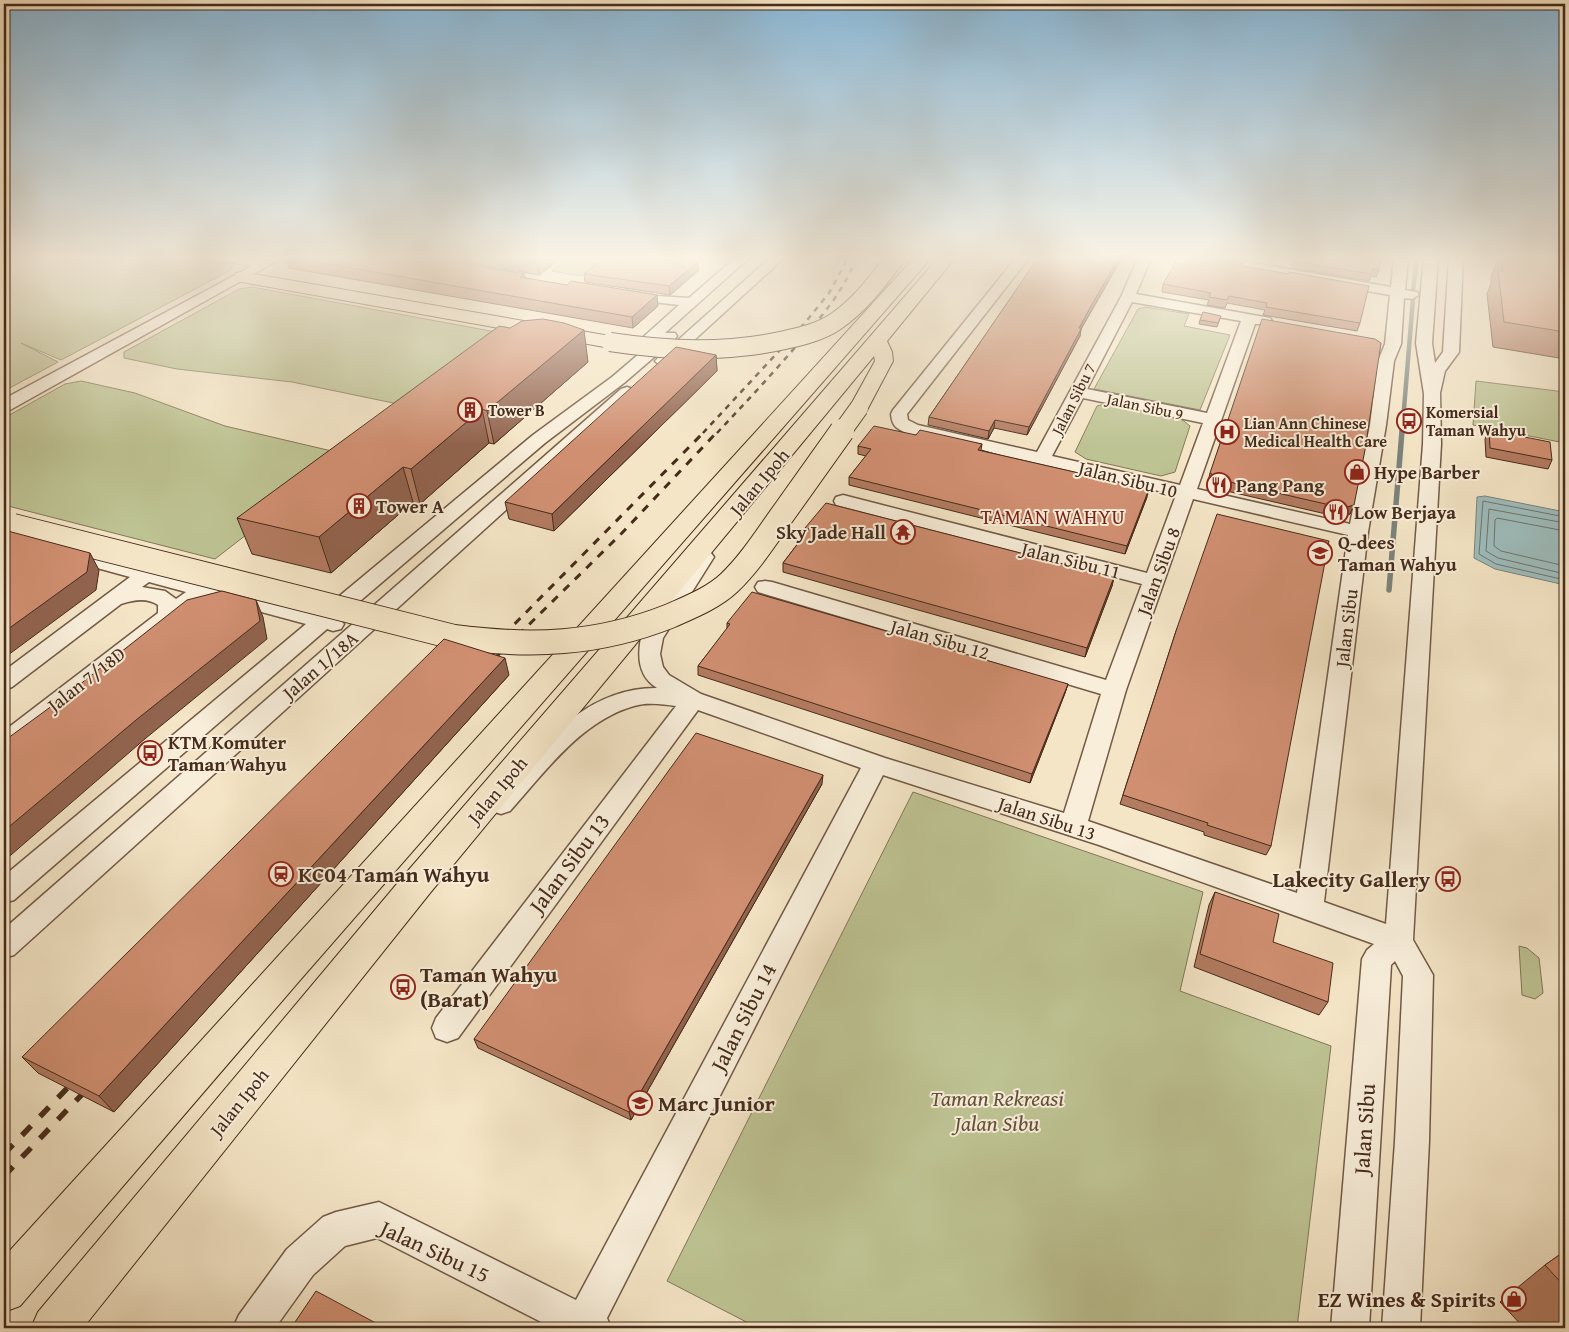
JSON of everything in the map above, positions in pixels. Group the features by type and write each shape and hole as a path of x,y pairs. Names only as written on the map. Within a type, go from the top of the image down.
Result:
{"highway":[{"path":"488,320 647,348 688,351 751,348 800,336 837,320"},
{"name":"Jalan Ipoh","path":"4,1290 308,946 867,320"},
{"name":"Jalan Ipoh","path":"54,1328 418,883 737,509 893,320"},
{"path":"7,529 454,637 493,643 538,644 581,641 611,636 647,626 696,604 727,585 754,554 859,408 884,361 883,352 877,339"}],"street":[{"path":"4,406 145,320"},
{"path":"539,439 599,383 672,320"},
{"path":"636,378 696,320"},
{"path":"636,378 704,320"},
{"name":"Jalan Sibu 10","path":"974,320 900,414 900,423 912,429 1358,532"},
{"name":"Jalan Sibu 7","path":"1042,459 1116,320"},
{"name":"Jalan Sibu 8","path":"1073,826 1114,690 1249,320"},
{"path":"1263,320 1279,323"},
{"name":"Jalan Sibu","path":"1309,909 1358,532 1378,425 1386,361 1384,342 1390,320"},
{"path":"1401,1328 1412,1141 1418,975 1399,941 1431,452 1432,394 1424,343 1425,320"},
{"path":"1432,394 1438,371 1451,352 1453,320"},
{"name":"Jalan 1/18A","path":"4,892 539,439 636,378"},
{"name":"Jalan 1/18A","path":"4,946 360,630 636,378"},
{"name":"Jalan Sibu 9","path":"1077,392 1214,420"},
{"name":"Jalan Sibu 11","path":"843,501 1154,581"},
{"name":"Jalan Sibu 13","path":"737,509 688,580 651,642 649,654 652,669 661,680 693,700 876,764 1073,826 1399,941"},
{"path":"7,529 145,575 360,630"},
{"path":"4,682 145,575"},
{"name":"Jalan Sibu 12","path":"765,587 1114,690"},
{"name":"Jalan 7/18D","path":"4,744 202,590"},
{"path":"114,599 143,594 159,596 168,603 169,614"},
{"name":"Jalan Sibu 13","path":"418,883 467,839 551,751 581,723 607,707 631,699 655,696 693,700"},
{"name":"Jalan Sibu 13","path":"448,1028 693,700"},
{"name":"Jalan Sibu 14","path":"588,1326 876,764"},
{"name":"Jalan Sibu","path":"1350,1328 1377,959 1399,941"},
{"name":"Jalan Sibu 15","path":"252,1328 300,1262 336,1230 379,1220 588,1326"}],"green space":[{"path":"4,320 136,320 61,360 21,343 58,362 4,391 4,340 9,338 4,338"},
{"path":"182,320 432,320 507,334 398,404 292,382 177,369 124,358 124,352"},
{"path":"1132,320 1186,320 1184,326 1230,335 1200,410 1094,389"},
{"path":"81,381 135,393 225,426 336,452 339,463 215,559 4,505 4,418 65,384"},
{"path":"1476,381 1565,392 1565,443 1473,425"},
{"path":"1109,403 1180,418 1190,426 1175,472 1161,476 1086,459 1075,452 1097,406"},
{"name":"Taman Rekreasi Jalan Sibu","path":"913,792 1203,892 1180,991 1331,1046 1297,1328 758,1328 667,1281"},
{"path":"1519,946 1527,948 1539,958 1543,993 1535,999 1522,995"}],"water":[{"path":"1485,496 1565,512 1565,585 1495,569 1474,558 1477,497"}],"building":[{"path":"549,320 584,330 487,411 482,409 411,469 403,467 319,537 237,518 499,326 510,328 522,321"},
{"path":"995,320 1083,320 1079,328 1081,329 1029,427 995,420 989,431 929,417"},
{"path":"1201,320 1219,320 1218,323"},
{"path":"1262,320 1375,339 1381,343 1365,450 1354,505 1343,508 1221,480 1210,473"},
{"path":"1343,320 1361,320 1360,323"},
{"path":"1504,320 1565,320 1565,332 1504,322"},
{"path":"676,347 716,355 552,514 505,502"},
{"path":"874,426 916,435 920,430 982,444 978,450 1149,489 1127,546 849,477 871,449 858,446"},
{"path":"1489,430 1550,442 1552,460 1490,448"},
{"path":"826,503 1114,577 1087,648 783,563 809,529 805,528"},
{"path":"1217,514 1329,541 1271,846 1123,795 1177,628"},
{"path":"4,530 90,553 87,572 4,632"},
{"path":"222,591 256,600 260,621 136,720 4,831 4,741 60,700 187,600"},
{"path":"752,592 1068,684 1032,774 698,666 730,624 727,623"},
{"name":"KC04 Taman Wahyu","path":"444,639 505,658 99,1096 22,1057"},
{"path":"696,733 823,775 629,1112 474,1039"},
{"path":"1215,892 1279,914 1273,942 1333,963 1328,1002 1200,954"},
{"path":"1565,1251 1565,1287 1545,1265"},
{"path":"316,1291 385,1328 291,1328"},
{"path":"1561,1308 1565,1309 1565,1328 1562,1328"}],"waterway":[{"path":"1402,433 1411,320"},
{"path":"1389,590 1402,431"}],"railway":[{"path":"703,433 807,320"},
{"path":"717,433 775,371 818,320"},
{"path":"481,658 705,431"},
{"path":"495,658 622,533 718,431"},
{"path":"477,662 481,658"},
{"path":"487,666 495,658"},
{"path":"4,1154 77,1078"},
{"path":"4,1176 90,1086"}],"place":[{"name":"Tower B","path":"470,410"},
{"name":"Komersial Taman Wahyu","path":"1409,421"},
{"name":"Lian Ann Chinese Medical Health Care","path":"1227,432"},
{"name":"Hype Barber","path":"1357,472"},
{"name":"Pang Pang","path":"1219,485"},
{"name":"Tower A","path":"359,506"},
{"name":"Low Berjaya","path":"1336,512"},
{"name":"Sky Jade Hall","path":"903,532"},
{"name":"Q-dees Taman Wahyu","path":"1320,553"},
{"name":"KTM Komuter Taman Wahyu","path":"150,753"},
{"name":"KC04 Taman Wahyu","path":"281,874"},
{"name":"Lakecity Gallery","path":"1448,879"},
{"name":"Taman Wahyu (Barat)","path":"403,987"},
{"name":"Marc Junior","path":"640,1103"},
{"name":"EZ Wines & Spirits","path":"1514,1299"}],"district":[{"name":"TAMAN WAHYU","path":"1053,517"}]}
